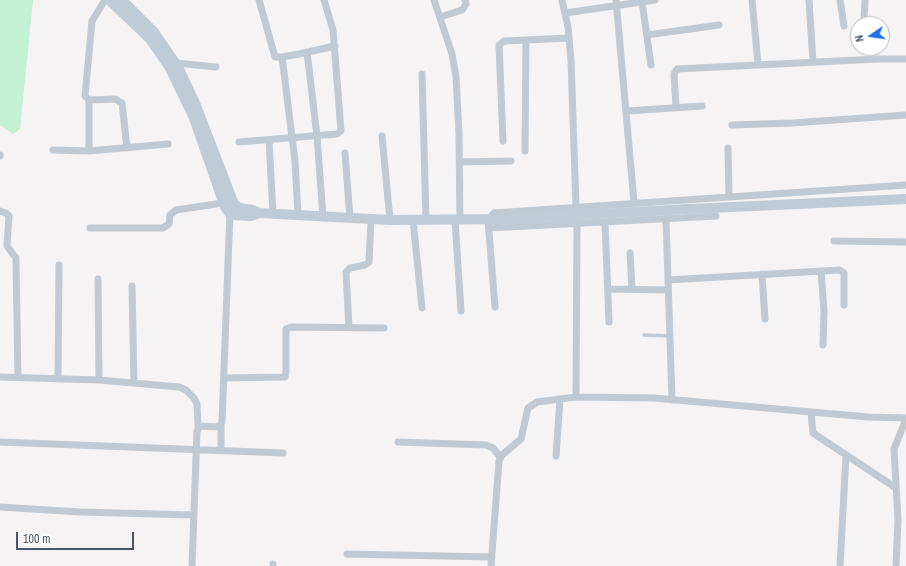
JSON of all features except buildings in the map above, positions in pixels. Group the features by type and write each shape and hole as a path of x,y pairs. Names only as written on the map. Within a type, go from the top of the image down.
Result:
{"street":[{"path":"89,151 89,100 86,99 84,90 92,21 105,0"},
{"path":"109,0 150,39 177,79 228,202"},
{"path":"122,0 154,32 176,63 195,103 228,202 230,214 221,451"},
{"path":"259,0 275,56 282,58 335,46"},
{"path":"239,142 337,134 341,131 333,30 324,0"},
{"path":"434,0 455,72 460,162 457,220 461,311"},
{"path":"440,18 462,10 466,4 465,0"},
{"path":"562,0 569,38 576,207"},
{"path":"565,13 617,3 655,0"},
{"path":"752,0 758,64"},
{"path":"809,0 813,62"},
{"path":"840,0 844,26"},
{"path":"864,16 865,0"},
{"path":"642,2 651,66"},
{"path":"617,3 634,202"},
{"path":"647,35 720,25"},
{"path":"502,141 499,45 504,41 569,38"},
{"path":"525,151 526,40"},
{"path":"307,52 317,136 322,217"},
{"path":"282,58 292,138 298,215"},
{"path":"676,107 675,69 878,58 906,59"},
{"path":"176,63 216,67"},
{"path":"422,74 426,220"},
{"path":"89,100 115,99 122,102 127,148"},
{"path":"627,111 702,106"},
{"path":"732,125 792,123 906,115"},
{"path":"382,136 390,220"},
{"path":"269,140 273,214"},
{"path":"53,150 89,151 168,144"},
{"path":"728,148 729,197"},
{"path":"345,152 350,219"},
{"path":"460,162 511,161"},
{"path":"495,307 489,224 490,215 499,211 906,185"},
{"path":"489,224 506,219 689,209 906,200"},
{"path":"90,228 163,228 169,224 170,215 176,210 228,202 239,208 253,210 259,214"},
{"path":"0,211 9,216 7,246 10,252 14,255 16,262 18,378"},
{"path":"230,214 251,216 259,214 298,215 371,220 457,220 489,224 577,224 716,216"},
{"path":"666,219 672,400"},
{"path":"349,327 346,272 350,268 365,265 369,262 371,220"},
{"path":"413,220 422,308"},
{"path":"605,222 609,322"},
{"path":"576,397 577,224"},
{"path":"834,241 906,242"},
{"path":"630,254 632,289"},
{"path":"58,379 59,265"},
{"path":"668,280 843,270 845,276 844,305"},
{"path":"821,271 824,315 823,345"},
{"path":"762,274 765,318"},
{"path":"98,279 99,380"},
{"path":"132,286 134,383"},
{"path":"608,289 668,290"},
{"path":"224,378 284,377 286,371 286,332 288,328 384,328"},
{"path":"0,377 99,380 179,387 191,393 197,404 198,428 192,566"},
{"path":"491,566 500,457 521,439 526,413 532,404 576,397 672,400 881,418 906,418 894,449 898,520 896,566"},
{"path":"556,456 560,399"},
{"path":"811,412 813,433 896,488"},
{"path":"198,428 221,425"},
{"path":"0,442 196,451 283,453"},
{"path":"398,442 486,444 500,457"},
{"path":"840,566 846,455"},
{"path":"0,507 80,512 194,515"},
{"path":"347,554 492,557"}],"lane":[{"path":"644,335 670,336"}],"green space":[{"path":"0,0 33,0 20,129 13,134 0,125"}]}
